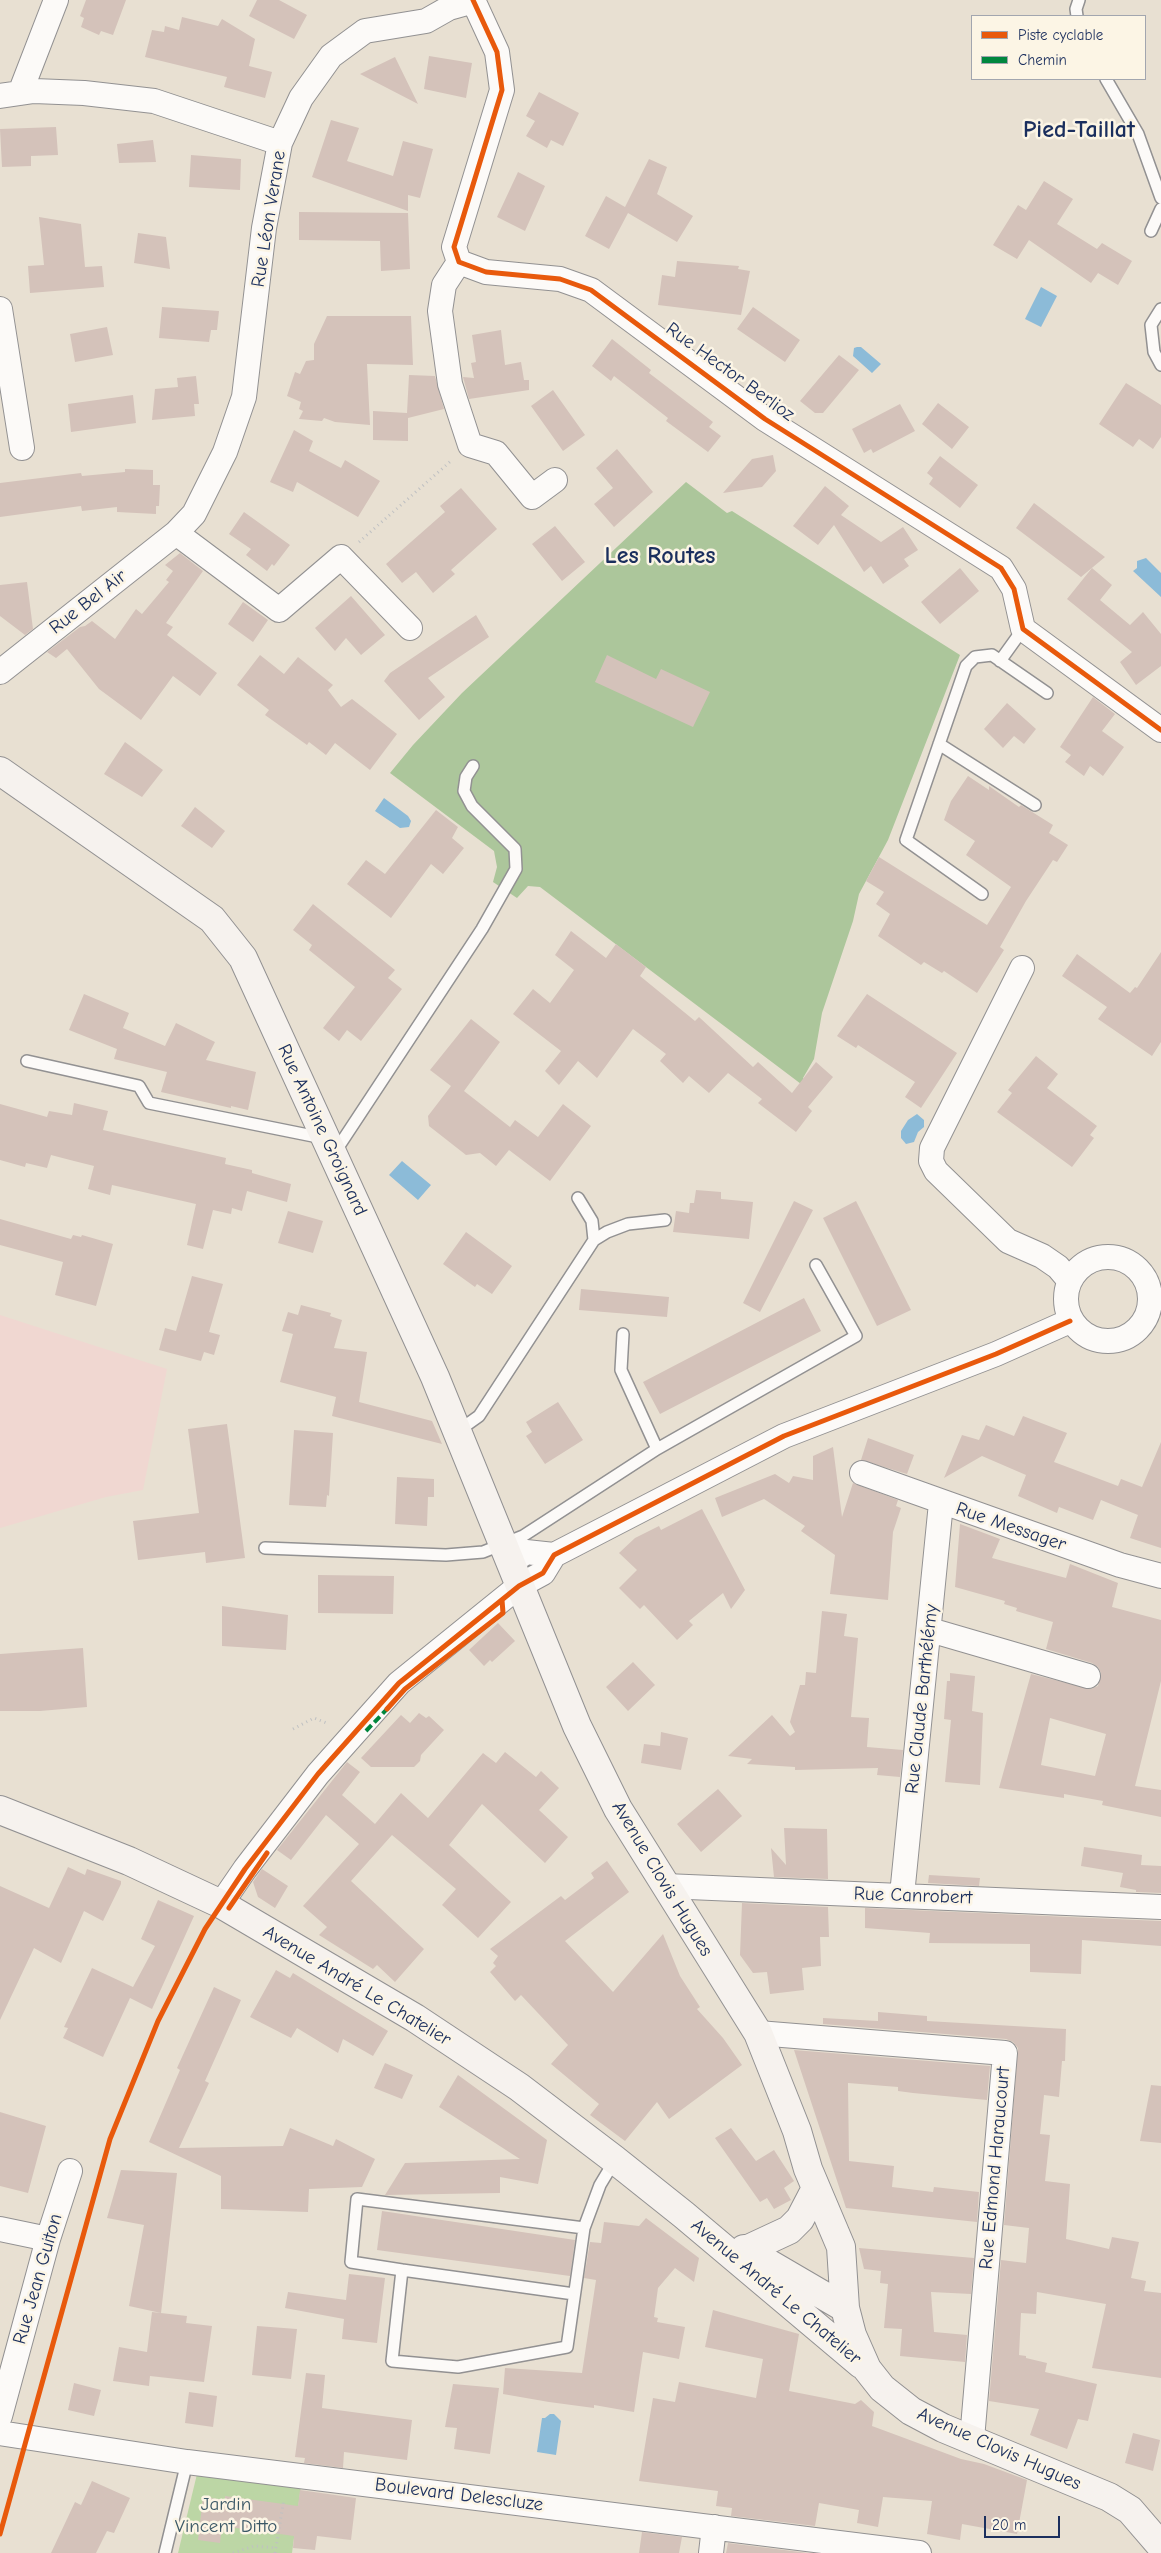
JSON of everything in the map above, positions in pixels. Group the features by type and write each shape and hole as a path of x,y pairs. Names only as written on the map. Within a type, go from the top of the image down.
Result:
{"main road":[{"name":"Rue Antoine Groignard","path":"0,771 212,919 243,958 458,1431 510,1564"},
{"name":"Avenue Clovis Hugues","path":"510,1564 577,1726 618,1809 664,1886 758,2033 796,2131 811,2182 841,2247 845,2308 852,2335 867,2369 882,2388 911,2411 943,2428 1109,2497 1130,2510 1161,2546"},
{"name":"Avenue André Le Chatelier","path":"0,1810 129,1861 221,1904 415,2018 519,2087 615,2160 684,2215 867,2369"},
{"path":"746,2250 789,2230 800,2219 811,2182"},
{"name":"Avenue André Le Chatelier","path":"684,2215 845,2308"},
{"path":"782,2297 845,2308"}],"street":[{"path":"56,0 10,94 84,93 154,101 280,142"},
{"path":"474,0 497,52 502,90 454,247 459,262 444,284 440,311 450,384 470,445 496,453 532,497 555,480"},
{"name":"Rue Léon Verane","path":"176,533 194,514 226,452 244,397 264,228 280,142 300,98 331,56 365,31 426,21 450,8 474,0"},
{"name":"Rue Hector Berlioz","path":"459,262 486,272 560,280 591,290 765,418 1001,568 1014,589 1023,629"},
{"path":"0,309 22,448"},
{"path":"176,533 279,610 341,557 410,628"},
{"name":"Rue Bel Air","path":"0,672 176,533"},
{"path":"1023,629 1161,730"},
{"path":"1022,968 932,1148 931,1161 936,1171 1008,1241 1042,1256 1058,1267 1069,1280"},
{"path":"1100,1256 1116,1257 1129,1262 1140,1271 1156,1291 1150,1305 1153,1319 1123,1339 1107,1342 1092,1339 1080,1332 1070,1321 1064,1302 1069,1280 1083,1264 1100,1256"},
{"path":"221,1904 244,1869 318,1774 399,1683 510,1564 543,1573 554,1555 784,1436 996,1354 1070,1321"},
{"name":"Rue Messager","path":"862,1473 941,1503 1120,1565 1161,1576"},
{"name":"Rue Claude Barthélémy","path":"902,1895 930,1630 941,1503"},
{"path":"930,1630 1088,1676"},
{"name":"Rue Canrobert","path":"664,1886 1161,1907"},
{"name":"Rue Edmond Haraucourt","path":"758,2033 1005,2053 972,2439"},
{"name":"Rue Jean Guiton","path":"0,2416 48,2239 70,2171"},
{"path":"0,2228 48,2239"},
{"name":"Boulevard Delescluze","path":"0,2433 187,2462 919,2553"},
{"path":"711,2553 714,2527"}],"lane":[{"path":"1077,15 1076,9 1079,0"},
{"path":"1107,80 1138,134 1161,198"},
{"path":"1151,231 1161,209"},
{"path":"1161,309 1151,325 1154,352 1161,365"},
{"path":"1000,661 1023,629"},
{"path":"982,894 906,840 966,666 975,657 992,655 1047,693"},
{"path":"939,744 1035,806"},
{"path":"27,1061 139,1086 150,1103 330,1146 482,929 516,869 515,849 472,806 464,791 466,776 474,766"},
{"path":"578,1198 592,1221 594,1240"},
{"path":"458,1431 479,1416 594,1240 607,1232 628,1224 664,1220"},
{"path":"266,1548 446,1555 483,1552 510,1564 523,1536 658,1449 856,1336 816,1265"},
{"path":"623,1334 621,1370 658,1449"},
{"path":"402,2270 392,2361 458,2367 567,2347 584,2228 600,2185 615,2160"},
{"path":"574,2294 351,2262 356,2200 584,2228"},
{"path":"165,2553 187,2462"}],"path":[{"path":"341,557 470,445"},
{"path":"275,2553 287,2474"},
{"path":"233,2553 254,2546 276,2548"}],"shaded area":[{"path":"0,1315 167,1369 143,1490 106,1497 0,1528"}],"green space":[{"path":"686,482 727,513 732,511 960,655 888,840 859,894 853,921 822,1013 814,1059 803,1078 806,1082 805,1087 540,887 528,886 517,898 493,882 497,867 494,851 390,773 413,745 462,693"},
{"name":"Jardin Vincent Ditto","path":"197,2474 301,2486 292,2553 178,2553"}],"water":[{"path":"1041,287 1057,296 1041,327 1025,319"},
{"path":"861,347 881,364 872,373 853,356 854,348"},
{"path":"1146,558 1161,573 1161,597 1133,571 1137,568 1137,561"},
{"path":"384,798 408,816 411,821 409,827 400,828 375,811"},
{"path":"917,1114 924,1120 924,1127 918,1132 914,1142 906,1144 901,1138 901,1131 908,1120"},
{"path":"402,1161 431,1185 418,1200 389,1175"},
{"path":"554,2414 561,2421 556,2455 537,2452 542,2418"}],"building":[{"path":"86,0 126,0 113,35 101,31 99,35 81,27 84,18 80,16"},
{"path":"257,0 279,0 307,15 294,39 249,16"},
{"path":"182,17 218,26 222,19 255,39 249,66 272,72 265,98 224,87 227,77 145,57 152,30 164,32 165,26 179,30"},
{"path":"429,56 472,63 466,98 424,89"},
{"path":"395,57 418,104 360,74"},
{"path":"539,92 579,113 563,146 551,140 547,148 526,136 535,121 526,116"},
{"path":"331,120 359,128 347,161 393,176 403,141 433,149 420,198 408,195 408,211 312,177"},
{"path":"56,127 58,155 31,156 31,166 2,167 0,129"},
{"path":"153,140 156,162 119,163 117,144"},
{"path":"191,155 241,159 240,190 189,187"},
{"path":"649,159 667,167 657,194 693,216 677,242 628,213 609,249 585,236 606,196 625,207"},
{"path":"518,172 545,186 525,231 497,217"},
{"path":"1044,181 1073,199 1057,224 1097,249 1102,243 1132,261 1118,285 1098,273 1091,283 1029,240 1017,259 993,245 1018,205 1026,210"},
{"path":"299,212 408,213 410,269 381,271 380,241 299,240"},
{"path":"39,217 81,224 85,267 102,266 104,287 30,293 28,266 44,265"},
{"path":"138,233 166,237 170,269 134,263"},
{"path":"677,261 739,266 738,269 750,271 741,315 658,305 662,275 675,277"},
{"path":"162,307 219,311 217,330 211,330 209,342 159,338"},
{"path":"753,307 800,340 785,362 737,329"},
{"path":"327,316 411,316 413,365 367,364 370,425 335,422 324,418 322,421 299,419 303,411 299,409 301,402 287,396 295,372 300,374 306,361 314,360 314,344"},
{"path":"107,327 113,355 75,362 70,334"},
{"path":"501,330 505,365 521,362 524,380 529,380 529,390 469,399 463,377 474,378 471,363 476,362 472,335"},
{"path":"612,339 651,370 649,373 713,422 709,427 721,436 708,452 666,421 668,418 614,376 611,381 592,366"},
{"path":"839,355 859,370 823,413 815,413 800,401"},
{"path":"409,375 435,376 444,409 408,418 408,441 373,440 373,411 407,413"},
{"path":"196,376 199,404 194,404 195,416 152,420 155,389 178,387 177,378"},
{"path":"1126,383 1161,405 1161,437 1153,449 1139,439 1133,447 1099,424"},
{"path":"553,390 585,435 563,451 531,406"},
{"path":"133,395 136,423 71,432 68,404"},
{"path":"938,403 969,427 952,449 922,424"},
{"path":"900,404 915,431 873,453 871,449 864,453 852,429"},
{"path":"294,430 313,441 309,451 341,468 345,460 380,481 358,517 297,482 293,492 270,482"},
{"path":"617,449 653,492 614,527 594,504 613,488 596,468"},
{"path":"773,455 776,471 762,487 723,493 752,459"},
{"path":"940,456 978,485 960,508 929,484 933,478 927,473"},
{"path":"125,469 153,470 153,485 160,485 159,506 156,506 156,514 117,512 117,507 82,511 81,506 0,517 0,483 81,473 82,476 125,472"},
{"path":"825,486 849,506 841,515 881,542 903,527 918,550 904,559 909,566 883,584 871,566 864,572 834,525 818,545 793,526"},
{"path":"461,488 497,529 451,570 455,574 433,593 416,572 402,583 386,564 445,512 440,506"},
{"path":"1034,503 1105,557 1081,577 1016,528"},
{"path":"244,512 290,545 274,566 272,564 267,571 246,555 251,549 229,534"},
{"path":"555,526 585,562 562,581 532,544"},
{"path":"180,553 203,571 166,623 173,627 167,635 217,673 200,696 173,676 141,720 99,689 67,649 56,658 47,652 80,627 92,621 115,639 136,609 142,614 169,582 166,580 173,571 165,565"},
{"path":"960,568 979,591 940,624 921,602"},
{"path":"1092,568 1112,585 1100,600 1130,625 1143,612 1161,634 1161,666 1136,685 1120,662 1132,652 1067,599"},
{"path":"27,582 33,629 25,635 0,616 0,585"},
{"path":"351,596 385,635 361,655 346,638 335,651 315,628"},
{"path":"243,602 268,620 253,642 228,624"},
{"path":"476,615 489,637 428,678 445,697 419,720 384,681 390,673"},
{"path":"260,655 284,674 298,657 333,685 328,690 341,707 352,699 397,734 370,770 335,743 326,755 309,742 307,745 265,715 269,710 237,685"},
{"path":"607,655 656,679 661,669 710,692 693,727 595,682"},
{"path":"1093,697 1115,714 1102,731 1124,747 1103,776 1090,766 1084,776 1065,762 1071,755 1060,747"},
{"path":"1007,703 1036,729 1024,744 1014,736 1003,748 984,729"},
{"path":"125,742 163,770 142,797 104,774"},
{"path":"968,776 989,790 989,786 1019,807 1021,805 1053,825 1049,833 1068,845 1057,862 1053,860 1026,901 1000,947 1004,950 977,993 944,971 942,973 924,962 921,965 878,936 890,914 876,904 884,892 866,881 879,857 987,925 1011,887 966,855 975,841 944,820 951,801"},
{"path":"195,807 225,831 212,848 181,826"},
{"path":"436,810 458,827 452,838 464,848 443,874 431,864 391,918 347,884 366,860 385,874"},
{"path":"313,904 395,970 388,978 402,989 361,1041 347,1030 339,1041 323,1028 355,987 309,950 312,945 293,930"},
{"path":"571,931 606,958 616,944 646,967 640,976 695,1021 699,1017 753,1067 758,1062 792,1093 816,1062 833,1077 808,1107 812,1111 796,1132 758,1103 762,1099 728,1073 709,1093 689,1076 683,1083 660,1061 666,1054 633,1029 597,1078 578,1061 559,1085 545,1071 561,1051 513,1014 533,989 550,1003 574,970 555,955"},
{"path":"1161,952 1161,1042 1152,1056 1098,1019 1107,1007 1062,976 1077,954 1130,993 1135,987 1137,988"},
{"path":"84,994 129,1013 123,1028 165,1046 176,1023 215,1042 206,1060 256,1072 248,1110 161,1092 167,1072 114,1059 117,1049 69,1030"},
{"path":"867,994 957,1053 921,1108 905,1097 915,1082 858,1045 856,1048 837,1036"},
{"path":"471,1019 500,1042 464,1091 510,1127 515,1120 538,1137 563,1104 591,1126 550,1181 509,1150 496,1166 480,1153 466,1155 429,1126 428,1116 451,1086 430,1070"},
{"path":"1036,1056 1058,1074 1047,1088 1097,1126 1090,1135 1094,1138 1072,1167 997,1112 1012,1093 1008,1090"},
{"path":"74,1103 108,1111 103,1130 226,1158 225,1164 252,1170 252,1173 291,1184 287,1202 247,1191 242,1211 232,1208 231,1214 213,1210 203,1249 187,1245 196,1204 112,1185 110,1195 88,1189 94,1166 51,1155 47,1168 26,1163 25,1167 0,1160 0,1104 47,1117 49,1111 72,1115"},
{"path":"696,1190 721,1192 721,1199 753,1202 749,1239 673,1232 676,1211 689,1213 690,1203 694,1203"},
{"path":"794,1201 813,1210 760,1312 743,1303"},
{"path":"856,1201 911,1310 877,1326 823,1218"},
{"path":"288,1211 323,1221 313,1253 278,1243"},
{"path":"0,1219 71,1239 73,1235 81,1237 82,1235 113,1244 96,1306 55,1295 63,1262 0,1245"},
{"path":"466,1232 512,1266 492,1294 477,1284 475,1287 443,1264"},
{"path":"192,1276 223,1284 209,1332 220,1335 214,1355 204,1352 201,1361 159,1350 165,1328 176,1331"},
{"path":"581,1289 669,1297 667,1317 579,1310"},
{"path":"804,1298 821,1331 660,1414 643,1382"},
{"path":"301,1305 331,1313 330,1316 342,1320 334,1348 367,1352 359,1402 432,1421 442,1444 332,1416 336,1397 280,1382 293,1334 282,1331 288,1312 298,1315"},
{"path":"558,1402 583,1440 545,1464 526,1436 532,1432 526,1422"},
{"path":"1023,1416 1067,1433 1054,1462 1118,1486 1121,1479 1142,1487 1161,1442 1161,1548 1130,1538 1138,1515 1101,1500 1093,1520 1059,1507 1057,1513 1018,1496 1026,1475 982,1456 944,1478 962,1435 979,1440 986,1425 1014,1436"},
{"path":"227,1424 245,1558 206,1563 205,1552 138,1560 133,1521 199,1513 188,1429"},
{"path":"294,1430 333,1433 329,1496 327,1495 326,1507 289,1505"},
{"path":"868,1438 914,1455 907,1474 861,1460"},
{"path":"833,1447 842,1517 853,1483 898,1500 896,1506 901,1508 893,1532 888,1600 830,1594 835,1555 801,1531 805,1526 764,1499 722,1517 715,1498 775,1474 789,1483 793,1476 813,1480 813,1456"},
{"path":"397,1477 434,1479 434,1497 428,1497 427,1526 395,1524"},
{"path":"702,1509 745,1590 731,1609 723,1593 689,1621 693,1625 677,1640 644,1605 640,1609 619,1588 637,1570 619,1553 635,1538 659,1526 661,1530"},
{"path":"960,1524 1000,1539 992,1558 1066,1578 1070,1564 1118,1583 1112,1607 1161,1620 1161,1681 1135,1786 1161,1790 1161,1817 1102,1805 1103,1801 1064,1794 1064,1798 999,1788 1031,1674 1091,1689 1098,1686 1101,1673 1098,1667 1092,1663 1046,1649 1053,1622 1016,1611 1017,1608 1004,1604 1005,1601 955,1587","holes":["1050,1718 1106,1734 1095,1776 1041,1765"]},
{"path":"318,1575 394,1576 393,1614 318,1613"},
{"path":"222,1606 288,1615 286,1650 222,1646"},
{"path":"822,1611 847,1614 844,1636 858,1638 851,1717 869,1718 867,1747 903,1750 900,1777 877,1775 878,1768 795,1770 795,1767 747,1764 752,1759 728,1756 772,1715 790,1736 795,1732 790,1722 800,1685 805,1685 806,1672 816,1673"},
{"path":"498,1623 515,1641 492,1662 490,1660 484,1666 469,1650"},
{"path":"83,1648 87,1707 40,1711 0,1711 0,1654"},
{"path":"633,1662 655,1685 628,1711 606,1687"},
{"path":"950,1673 975,1676 972,1711 983,1713 980,1785 945,1782 951,1720 944,1719 947,1681 950,1681"},
{"path":"419,1713 426,1718 429,1716 444,1730 421,1755 420,1761 414,1767 371,1767 361,1758 401,1715 410,1723"},
{"path":"661,1732 688,1738 681,1770 641,1763 644,1744 660,1746"},
{"path":"505,1752 536,1777 541,1771 559,1788 539,1810 568,1837 545,1863 482,1804 449,1845 511,1902 478,1938 442,1905 456,1889 392,1835 351,1881 424,1949 395,1982 377,1965 373,1969 319,1935 327,1927 303,1906 359,1844 326,1815 291,1860 277,1850 347,1762 360,1772 342,1795 375,1824 401,1793 428,1818 483,1753 496,1763"},
{"path":"718,1789 742,1816 701,1852 677,1824"},
{"path":"784,1828 827,1829 828,1879 774,1877 771,1848 786,1865"},
{"path":"1084,1847 1142,1855 1141,1865 1161,1866 1161,1893 1136,1892 1136,1890 1120,1887 1123,1873 1081,1866"},
{"path":"607,1861 629,1892 565,1941 613,1992 663,1934 680,1976 700,2007 697,2009 723,2038 742,2065 669,2119 657,2102 625,2141 590,2115 599,2104 551,2064 568,2045 521,1995 515,2001 490,1972 496,1966 493,1963 498,1956 490,1949 561,1896 565,1900 594,1878 591,1873"},
{"path":"68,1867 85,1875 87,1869 121,1881 121,1884 103,1921 84,1911 61,1963 34,1948 0,2020 0,1886 49,1908"},
{"path":"262,1869 288,1886 275,1908 258,1897 253,1882"},
{"path":"929,1875 980,1878 979,1886 928,1883"},
{"path":"158,1900 194,1916 152,2009 130,1998 103,2057 63,2038 68,2028 64,2027 92,1968 133,1987 155,1946 141,1939"},
{"path":"742,1903 828,1907 829,1937 820,1937 821,1966 802,1968 804,1990 770,1994 767,1972 753,1973 740,1955"},
{"path":"865,1908 1161,1921 1161,1946 1082,1940 1081,1974 1030,1972 1030,1944 929,1943 930,1933 865,1928"},
{"path":"276,1970 290,1978 293,1973 388,2031 373,2056 343,2039 338,2053 297,2028 291,2038 250,2017"},
{"path":"214,1987 241,2000 205,2081 209,2083 179,2148 283,2146 290,2128 333,2146 336,2139 375,2159 362,2187 309,2189 308,2212 221,2209 221,2176 149,2142 180,2070 177,2068"},
{"path":"878,2012 927,2016 927,2021 1066,2029 1065,2061 1062,2061 1059,2097 1044,2095 1040,2134 1050,2135 1045,2181 1070,2184 1066,2239 1109,2249 1112,2237 1139,2242 1131,2278 1146,2281 1144,2291 1161,2293 1161,2378 1092,2368 1106,2304 1037,2292 1036,2314 1021,2313 1019,2355 1047,2363 1045,2372 1097,2384 1088,2421 1078,2419 1067,2449 1030,2435 1039,2409 989,2401 1001,2260 1026,2263 1029,2228 1004,2225 1018,2048 1013,2042 1006,2039 823,2024 823,2018 878,2021"},
{"path":"794,2050 990,2066 987,2100 898,2091 898,2087 848,2083 849,2161 894,2166 892,2187 933,2192 934,2187 979,2192 977,2222 846,2208"},
{"path":"385,2063 413,2075 402,2099 374,2088"},
{"path":"458,2075 547,2140 538,2184 500,2177 500,2193 385,2195 405,2163 520,2159 439,2107"},
{"path":"1151,2085 1161,2086 1161,2143 1140,2141"},
{"path":"0,2112 46,2126 28,2193 0,2186"},
{"path":"731,2128 756,2161 774,2150 794,2181 784,2188 791,2200 774,2209 767,2198 760,2202 715,2138"},
{"path":"121,2170 177,2173 161,2313 129,2306 144,2225 107,2218"},
{"path":"382,2211 575,2240 570,2276 377,2250"},
{"path":"646,2218 699,2258 694,2282 675,2268 658,2288 654,2317 658,2318 657,2322 685,2327 679,2359 643,2352 634,2412 594,2405 594,2408 549,2402 503,2394 505,2368 582,2373 596,2280 584,2278 590,2242 601,2243 604,2222 639,2226"},
{"path":"859,2248 974,2258 971,2294 931,2292 934,2332 967,2335 965,2362 900,2356 902,2329 884,2328 888,2284 880,2283 881,2271 864,2269"},
{"path":"349,2274 385,2278 377,2343 342,2339 344,2319 285,2308 288,2292 346,2300"},
{"path":"713,2310 799,2334 789,2391 855,2404 861,2400 874,2412 872,2426 961,2459 984,2464 1027,2480 1017,2534 962,2524 960,2540 927,2534 932,2501 883,2497 878,2527 857,2523 859,2510 819,2503 815,2526 731,2516 732,2508 716,2506 718,2491 639,2481 653,2398 675,2402 679,2382 756,2398 763,2359 705,2347"},
{"path":"152,2312 187,2316 186,2323 212,2326 204,2382 150,2376 149,2386 113,2381 119,2347 147,2352"},
{"path":"257,2326 297,2329 291,2379 252,2375"},
{"path":"306,2373 325,2375 322,2408 412,2420 407,2460 344,2452 343,2468 304,2463 305,2458 295,2457"},
{"path":"74,2383 101,2390 94,2416 68,2410"},
{"path":"453,2384 499,2388 490,2454 454,2449 457,2428 445,2427"},
{"path":"189,2392 217,2396 213,2427 185,2423"},
{"path":"1133,2433 1160,2440 1153,2471 1125,2463"},
{"path":"92,2481 130,2498 114,2533 107,2531 96,2553 51,2553 75,2502 81,2505"},
{"path":"300,2490 356,2498 351,2540 317,2536 315,2550 293,2548 294,2536 222,2526 220,2543 198,2540 203,2497 225,2500 225,2496 298,2506"},
{"path":"642,2532 682,2537 679,2553 639,2553"},
{"path":"728,2543 808,2553 726,2553"}],"marked path":[{"path":"366,1731 389,1707"}],"cycle path":[{"path":"473,0 497,52 502,90 454,247 459,262 486,272 560,279 591,290 765,419 1001,568 1014,589 1023,629 1161,730"},
{"path":"0,2534 110,2139 158,2021 205,1929 245,1869 318,1774 399,1683 519,1586 543,1573 554,1555 784,1436 996,1354 1070,1321"},
{"path":"387,1709 405,1689 503,1613 502,1600"},
{"path":"229,1908 267,1853"}],"district":[{"name":"Pied-Taillat","path":"1079,130"},
{"name":"Les Routes","path":"660,556"}]}
